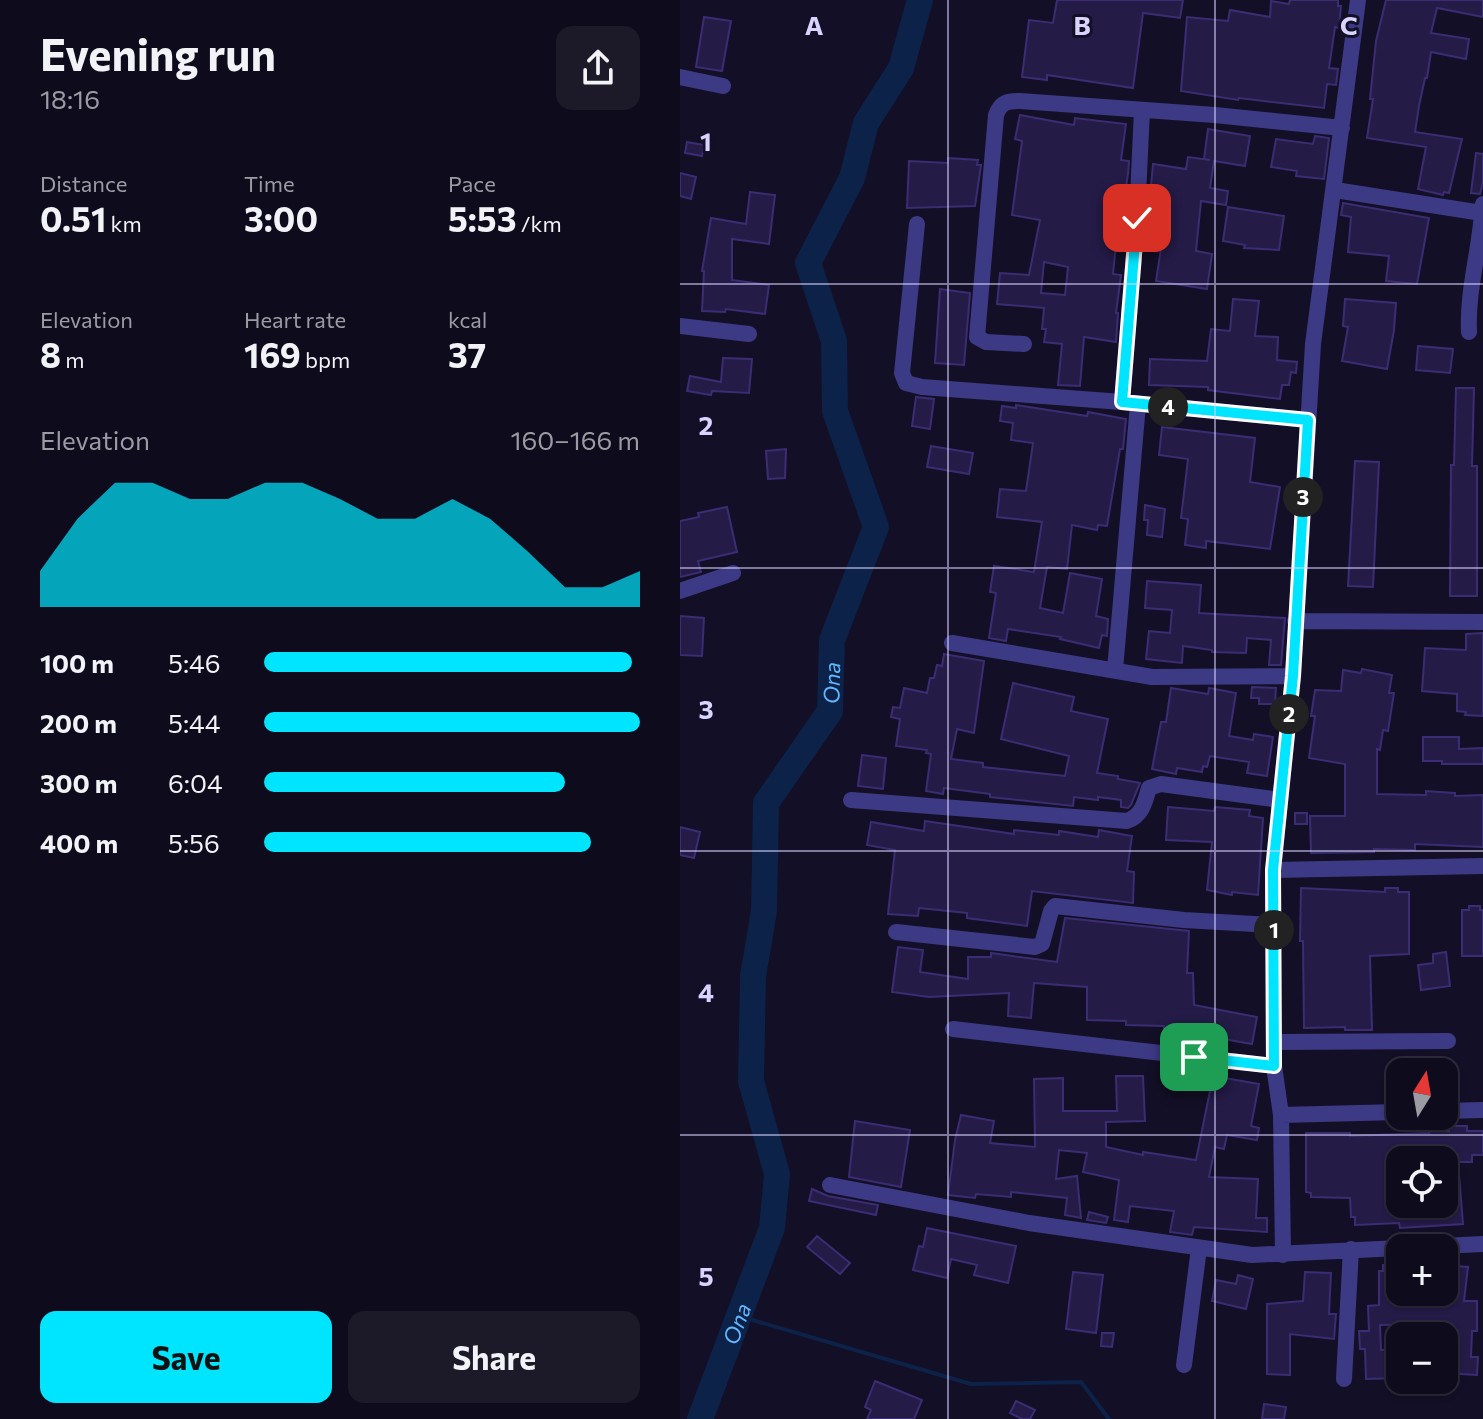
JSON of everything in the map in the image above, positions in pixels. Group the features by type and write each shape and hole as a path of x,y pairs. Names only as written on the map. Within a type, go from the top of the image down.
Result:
{"street":[{"path":"1283,1255 1281,1115 1274,1066 1273,870 1293,676 1313,344 1358,0"},
{"path":"680,77 723,86"},
{"path":"1024,344 986,342 977,337 988,185 999,106 1007,101 1020,101 1342,128"},
{"path":"1115,670 1142,110"},
{"path":"1335,190 1482,208 1477,267 1468,306 1469,332"},
{"path":"917,224 902,373 906,383 922,387 1308,420"},
{"path":"680,326 749,334"},
{"path":"680,591 733,573"},
{"path":"1295,621 1483,622"},
{"path":"952,643 1152,677 1293,676"},
{"path":"851,800 1127,821 1144,807 1149,788 1161,784 1280,800"},
{"path":"1273,870 1483,866"},
{"path":"896,932 1035,947 1042,944 1055,906 1184,920 1274,925"},
{"path":"953,1029 1274,1066"},
{"path":"1274,1042 1448,1041"},
{"path":"1458,1111 1483,1110"},
{"path":"1281,1115 1386,1112"},
{"path":"830,1185 1029,1223 1252,1255 1483,1244"},
{"path":"1184,1365 1199,1248"},
{"path":"1344,1379 1351,1249"}],"building":[{"path":"1057,0 1183,0 1180,18 1143,13 1133,88 1047,75 1047,80 1022,77 1029,20 1053,23"},
{"path":"1290,0 1338,0 1338,6 1341,6 1329,68 1338,69 1336,85 1327,84 1324,108 1181,91 1187,17 1228,21 1230,10 1270,17 1271,1 1289,4"},
{"path":"1386,0 1483,0 1483,17 1437,8 1431,33 1469,39 1466,59 1431,52 1419,106 1415,132 1462,139 1449,193 1444,192 1443,195 1418,189 1426,147 1367,138 1376,41"},
{"path":"704,17 731,21 722,71 696,67"},
{"path":"1020,115 1074,125 1075,118 1126,124 1121,160 1129,161 1128,174 1113,274 1121,275 1116,342 1084,337 1080,386 1058,385 1062,344 1044,342 1044,308 997,304 1000,273 1029,275 1040,220 1012,215 1022,141 1015,139","holes":["1044,262 1068,267 1065,295 1041,293"]},
{"path":"1208,129 1250,136 1245,166 1214,161 1210,188 1228,191 1226,205 1201,201 1196,251 1212,254 1207,289 1156,281 1162,242 1146,240 1153,164 1186,169 1188,157 1210,160 1204,159"},
{"path":"1315,136 1329,138 1324,179 1296,176 1297,171 1271,167 1276,139 1313,144"},
{"path":"687,142 704,145 702,156 685,153"},
{"path":"1476,153 1483,154 1480,194 1471,193"},
{"path":"948,158 978,160 977,165 981,165 975,206 907,208 909,161 948,163"},
{"path":"680,173 696,177 691,199 680,196"},
{"path":"750,192 775,195 769,244 732,239 732,280 769,285 765,314 726,309 725,312 702,311 702,271 711,218 746,224"},
{"path":"1343,203 1429,218 1417,284 1386,281 1389,256 1348,252 1351,217 1341,215"},
{"path":"1228,207 1284,216 1279,250 1244,248 1245,245 1223,241"},
{"path":"940,289 970,293 964,365 935,363"},
{"path":"1233,299 1259,301 1255,336 1278,337 1277,360 1297,362 1296,373 1291,372 1289,385 1282,385 1280,399 1208,390 1208,387 1149,385 1150,359 1207,361 1211,329 1230,331"},
{"path":"1345,299 1396,303 1387,369 1342,361 1348,327 1343,326"},
{"path":"1418,346 1453,349 1450,373 1416,370"},
{"path":"723,358 752,359 749,393 712,391 711,395 687,391 690,376 721,382"},
{"path":"1456,388 1474,388 1472,466 1477,466 1477,596 1450,596 1451,465 1454,465"},
{"path":"916,397 934,399 930,429 912,426"},
{"path":"1016,405 1126,419 1107,526 1098,525 1097,530 1072,525 1067,569 1047,567 1040,608 1063,613 1070,573 1102,579 1096,616 1108,619 1107,636 1102,635 1099,648 1061,637 1008,629 1006,641 989,638 996,593 990,592 994,566 1034,572 1042,522 997,517 1000,489 1026,491 1033,443 1011,440 1013,423 1000,421 1002,406 1016,408"},
{"path":"1162,427 1255,438 1250,482 1280,487 1270,549 1206,541 1206,548 1185,545 1188,519 1181,518 1188,459 1159,455"},
{"path":"931,446 973,453 969,474 927,467"},
{"path":"786,449 785,478 768,479 766,451"},
{"path":"1355,461 1379,462 1373,587 1348,586"},
{"path":"1145,505 1165,509 1162,537 1147,535"},
{"path":"727,507 737,552 698,561 701,572 680,577 680,521 699,517 698,513"},
{"path":"1147,581 1201,585 1199,613 1285,618 1281,665 1269,665 1271,640 1247,638 1246,653 1212,652 1183,646 1182,663 1146,659 1149,631 1170,633 1172,610 1145,608"},
{"path":"680,616 704,618 702,656 680,655"},
{"path":"1483,633 1483,716 1465,715 1466,712 1457,711 1457,694 1422,691 1425,648 1466,650 1466,634"},
{"path":"944,654 984,661 974,733 957,729 951,759 983,763 983,767 1065,776 1069,756 1001,739 1013,683 1074,697 1071,711 1108,719 1097,773 1140,783 1131,805 1121,807 1121,800 1098,797 1098,800 1074,797 1073,806 990,797 990,794 944,788 943,794 926,791 931,754 926,753 927,750 896,746 900,719 891,717 893,707 900,708 904,688 927,693 930,678 934,678 937,665 942,666"},
{"path":"1362,669 1392,675 1389,693 1394,693 1388,731 1383,730 1380,750 1377,749 1377,794 1426,795 1426,791 1455,793 1455,796 1483,795 1483,847 1415,844 1415,850 1311,853 1310,816 1345,816 1345,764 1309,758 1315,690 1341,691 1343,670 1361,673"},
{"path":"1252,687 1276,688 1275,704 1259,704 1259,698 1251,698"},
{"path":"1171,688 1208,694 1209,688 1236,693 1229,736 1253,740 1254,734 1273,737 1267,776 1247,773 1249,762 1210,756 1202,772 1177,768 1176,774 1152,769 1161,722 1166,722"},
{"path":"1423,737 1459,737 1459,749 1483,748 1483,764 1423,761"},
{"path":"862,755 886,758 883,789 858,786"},
{"path":"1168,807 1250,810 1249,816 1263,818 1258,895 1232,892 1232,895 1207,890 1212,842 1166,840"},
{"path":"1295,813 1307,813 1307,824 1295,824"},
{"path":"925,821 1014,834 1014,830 1059,835 1059,831 1098,837 1099,830 1132,836 1127,871 1134,872 1133,903 1032,891 1027,926 967,918 967,913 919,908 918,916 888,914 895,850 867,845 871,822 924,831"},
{"path":"680,827 700,832 694,858 680,855"},
{"path":"1301,888 1385,892 1385,888 1398,888 1398,892 1409,892 1409,954 1370,956 1372,1030 1304,1028"},
{"path":"1469,906 1480,906 1483,910 1483,956 1462,956 1462,910 1469,910"},
{"path":"1065,918 1189,931 1187,973 1193,973 1194,1005 1257,1017 1252,1044 1200,1035 1201,1031 1164,1031 1164,1026 1087,1020 1087,987 1034,983 1031,1018 1008,1016 1009,993 929,997 892,992 898,947 923,950 920,972 968,979 968,957 991,957 991,953 1057,962"},
{"path":"1446,952 1450,986 1421,990 1418,965 1433,963 1433,954"},
{"path":"1116,1076 1143,1076 1145,1121 1106,1122 1106,1147 1143,1155 1143,1152 1196,1160 1213,1076 1259,1084 1251,1126 1259,1128 1257,1140 1227,1135 1224,1149 1215,1147 1209,1177 1258,1179 1256,1218 1267,1218 1267,1232 1194,1227 1192,1235 1170,1232 1174,1211 1130,1206 1128,1222 1114,1220 1119,1180 1083,1172 1087,1153 1059,1150 1056,1179 1077,1176 1081,1218 1065,1215 1067,1198 1011,1192 1011,1197 948,1195 961,1115 994,1121 990,1143 1035,1147 1034,1079 1063,1078 1063,1111 1117,1111"},
{"path":"855,1121 910,1130 901,1187 849,1177"},
{"path":"1458,1126 1467,1126 1467,1131 1483,1131 1483,1155 1472,1155 1472,1162 1458,1162 1463,1224 1400,1228 1399,1223 1355,1225 1355,1217 1351,1217 1350,1198 1311,1197 1311,1193 1306,1192 1306,1133 1350,1133 1350,1136 1458,1130"},
{"path":"812,1189 828,1196 878,1205 876,1215 809,1201"},
{"path":"1089,1212 1108,1217 1106,1223 1087,1220"},
{"path":"927,1228 1016,1246 1008,1283 974,1275 977,1265 951,1259 947,1278 913,1270"},
{"path":"817,1236 850,1263 840,1274 807,1247"},
{"path":"1383,1265 1386,1265 1386,1306 1458,1306 1458,1266 1468,1267 1464,1301 1477,1301 1477,1331 1472,1331 1471,1357 1478,1357 1477,1375 1458,1374 1458,1322 1386,1322 1386,1325 1380,1325 1381,1350 1386,1350 1386,1378 1366,1379 1365,1349 1360,1349 1359,1331 1369,1331 1368,1306 1379,1305 1379,1271 1383,1271"},
{"path":"1073,1272 1103,1275 1096,1333 1066,1329"},
{"path":"1305,1272 1331,1273 1329,1314 1336,1314 1334,1339 1290,1334 1290,1375 1267,1374 1267,1304 1303,1301"},
{"path":"1238,1275 1253,1279 1246,1309 1212,1301 1216,1280 1236,1284"},
{"path":"1102,1333 1114,1333 1112,1347 1101,1346"},
{"path":"875,1381 922,1400 914,1419 867,1419 871,1410 865,1407"},
{"path":"1016,1401 1035,1410 1030,1419 1010,1413"},
{"path":"1264,1404 1286,1407 1284,1419 1262,1419"}],"waterway":[{"name":"Ona","path":"700,1419 772,1228 777,1174 751,1081 753,976 764,911 766,803 830,711 832,640 876,527 835,411 834,341 808,263 852,178 866,123 901,68 920,0"},
{"path":"739,1316 971,1384 1081,1382 1109,1419"}],"route":[{"path":"1137,218 1122,402 1308,420 1293,676 1273,870 1274,1066 1194,1057"}]}
